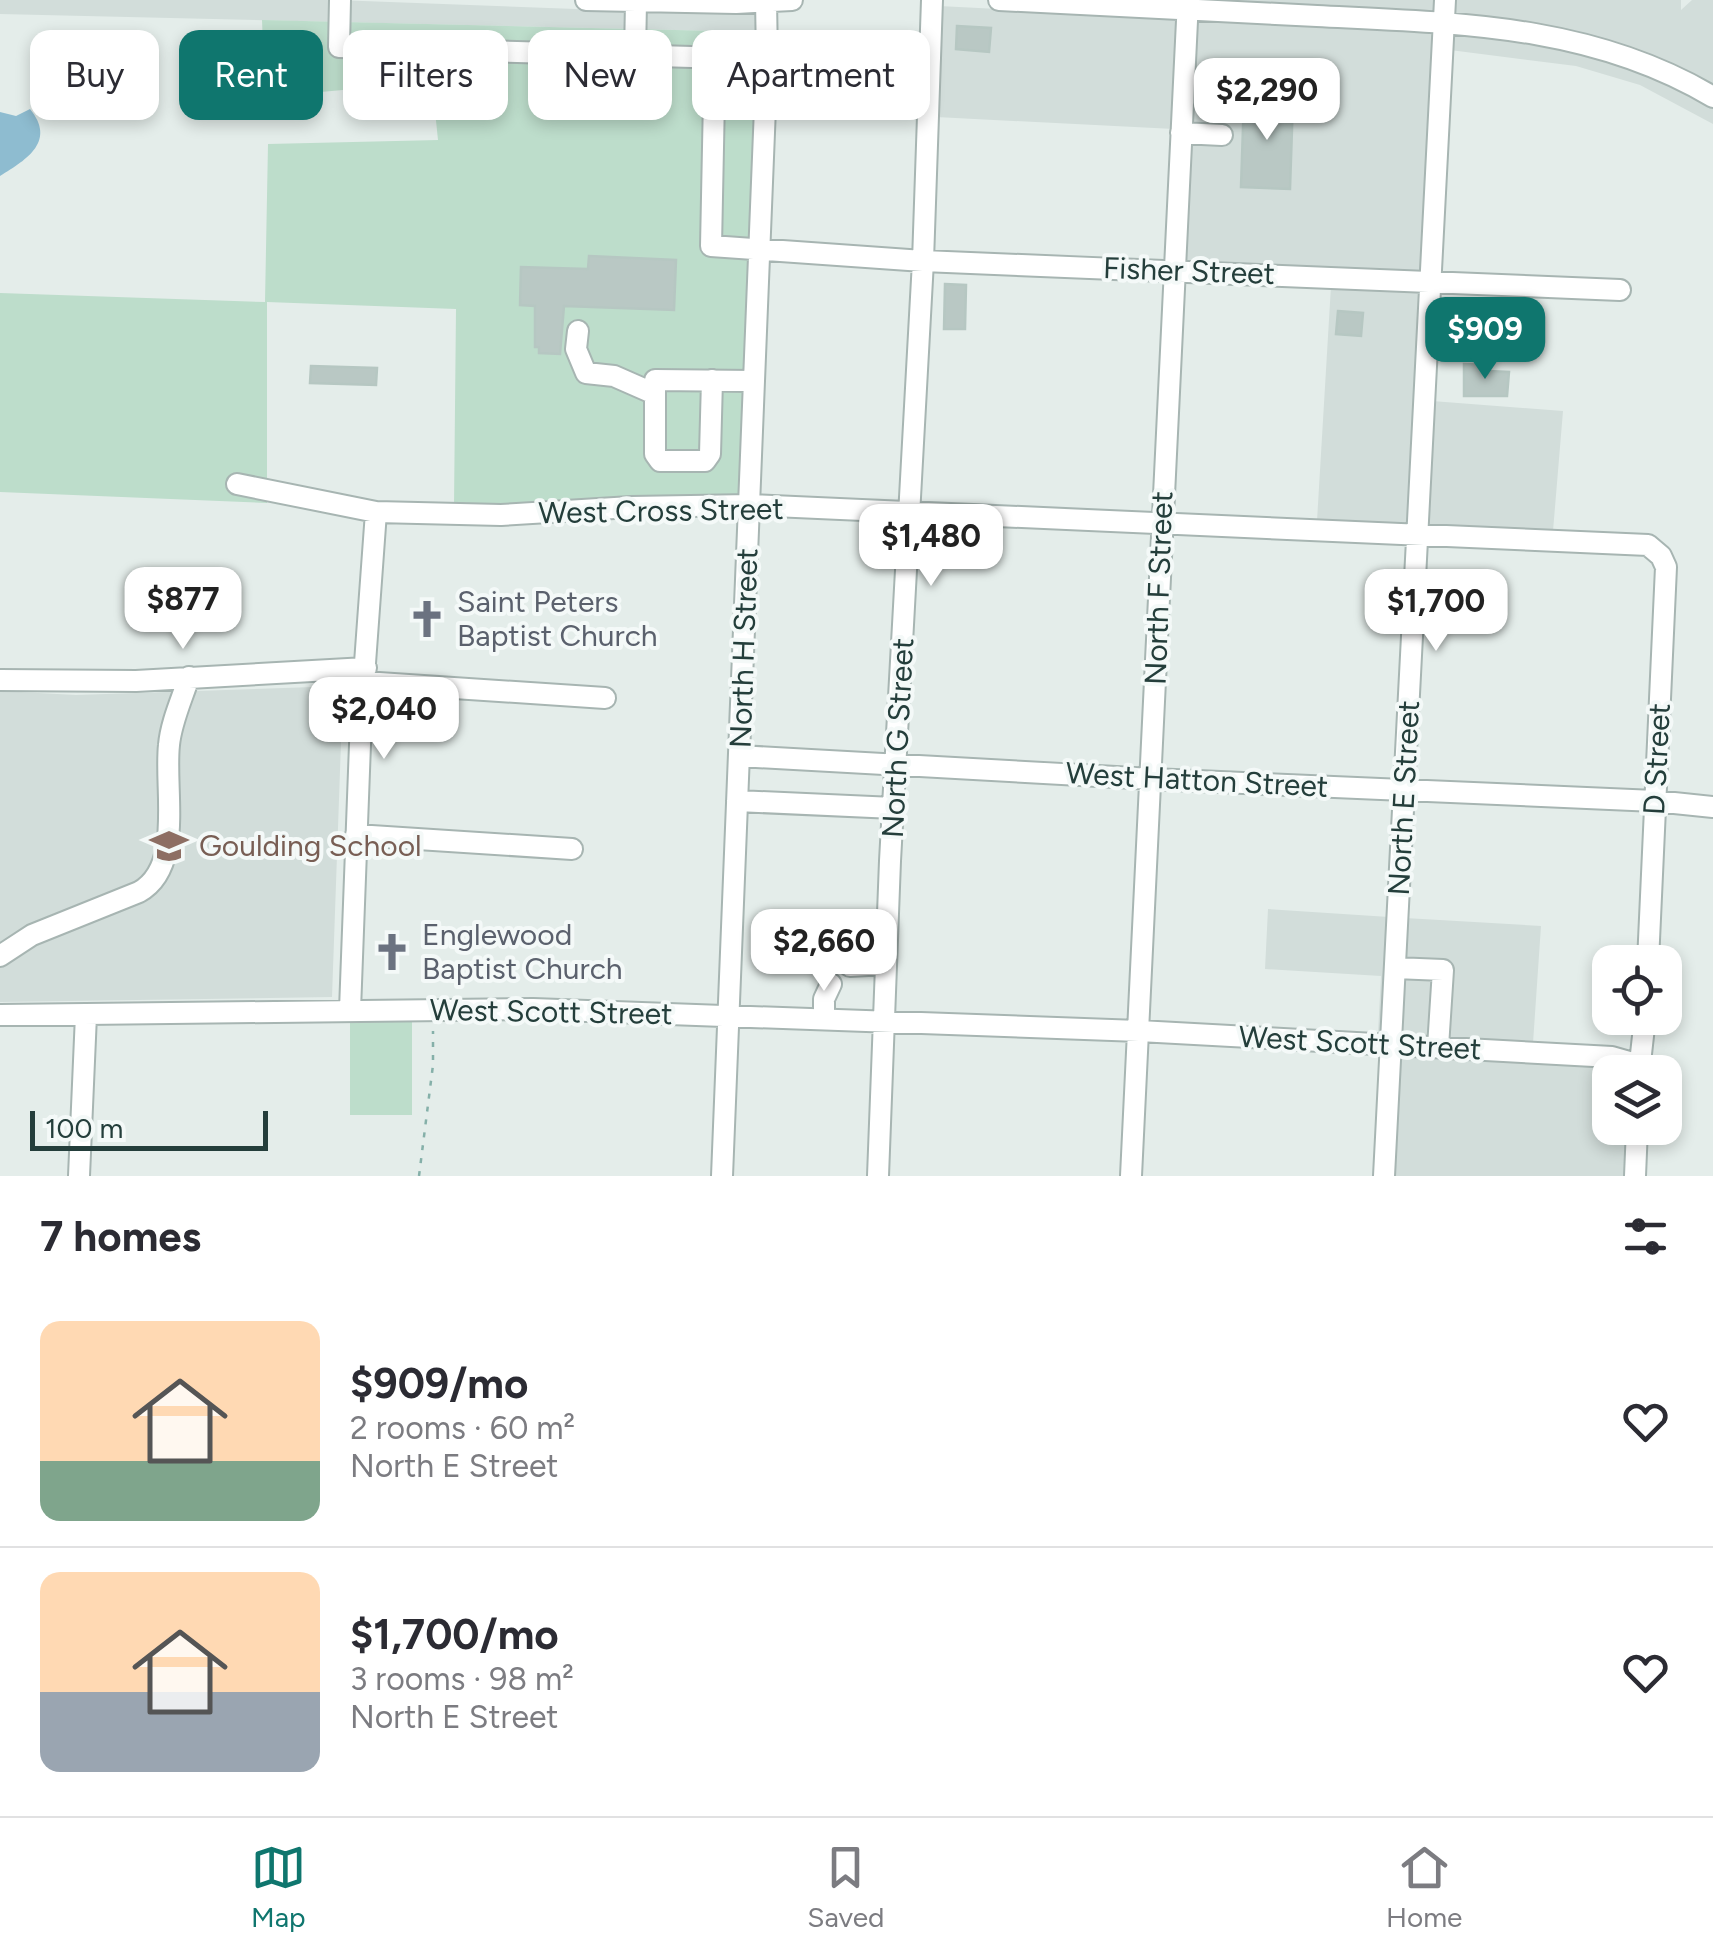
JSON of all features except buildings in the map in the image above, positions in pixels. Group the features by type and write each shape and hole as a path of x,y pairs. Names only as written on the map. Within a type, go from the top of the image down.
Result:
{"street":[{"path":"340,0 339,47 528,52"},
{"path":"586,0 792,0"},
{"name":"North G Street","path":"878,1176 932,0"},
{"path":"999,0 1188,4 1498,27 1576,40 1657,68 1713,97"},
{"name":"North E Street","path":"1384,1176 1445,0"},
{"name":"North H Street","path":"766,1 767,30"},
{"path":"635,30 636,2"},
{"name":"North F Street","path":"1131,1176 1188,4"},
{"name":"Fisher Street","path":"714,120 711,246 923,261 1620,290"},
{"name":"North H Street","path":"722,1176 764,120"},
{"path":"1182,134 1222,135"},
{"path":"578,331 576,348 586,373 614,376 655,394"},
{"path":"712,380 710,454 705,461 660,460 655,454 655,380 712,380 754,380"},
{"name":"West Cross Street","path":"237,484 376,512 501,515 631,507 750,506 1640,544 1662,556"},
{"path":"350,1010 356,835 376,512"},
{"name":"D Street","path":"1649,945 1666,567 1662,556"},
{"path":"0,680 85,682 365,675 605,698"},
{"path":"0,956 32,935 139,892 160,873 166,848 169,743 189,677"},
{"name":"West Hatton Street","path":"739,756 1713,807"},
{"path":"738,801 894,808"},
{"path":"356,835 572,849"},
{"path":"850,966 886,964"},
{"path":"1395,968 1443,970 1438,1047"},
{"path":"824,1020 824,1000 831,984"},
{"name":"West Scott Street","path":"0,1016 433,1010 729,1016 1592,1056"},
{"path":"79,1176 86,1016"},
{"path":"1635,1176 1636,1145"}],"path":[{"path":"419,1176 433,1065 433,1010"}],"shaded area":[{"path":"0,0 336,0 657,12 759,11 759,30 692,30 0,14"},
{"path":"1196,0 1437,0 1436,13"},
{"path":"1453,0 1681,0 1681,10 1692,0 1713,0 1713,87 1660,59 1578,31 1452,14"},
{"path":"939,6 1180,18 1174,129 936,117"},
{"path":"1196,19 1435,31 1423,271 1183,261"},
{"path":"1451,32 1575,49 1654,77 1713,108 1713,124 1640,85 1576,66 1450,50"},
{"path":"1331,286 1422,289 1410,525 1317,521"},
{"path":"1432,401 1563,411 1553,531 1426,525"},
{"name":"Goulding School","path":"343,686 332,997 0,1002 0,691 76,695"},
{"path":"1268,909 1389,917 1383,1035 1378,1034 1381,976 1265,969"},
{"path":"1405,918 1541,926 1533,1043 1399,1035"},
{"path":"1398,1054 1592,1065 1592,1145 1628,1145 1627,1176 1392,1176"}],"green space":[{"path":"262,20 692,30 692,120 756,120 742,496 454,505 456,309 267,302 267,503 0,492 0,293 265,302 268,144 438,140 436,120 508,120 508,30 343,30 343,90 323,92 323,30 262,30"},
{"path":"350,1018 412,1018 412,1115 350,1115"}],"water":[{"path":"30,109 30,120 37,120 39,140 29,156 0,176 0,112 16,116"}],"place":[{"name":"Saint Peters Baptist Church","path":"427,619"},
{"name":"Goulding School","path":"169,846"},
{"name":"Englewood Baptist Church","path":"392,952"}]}
